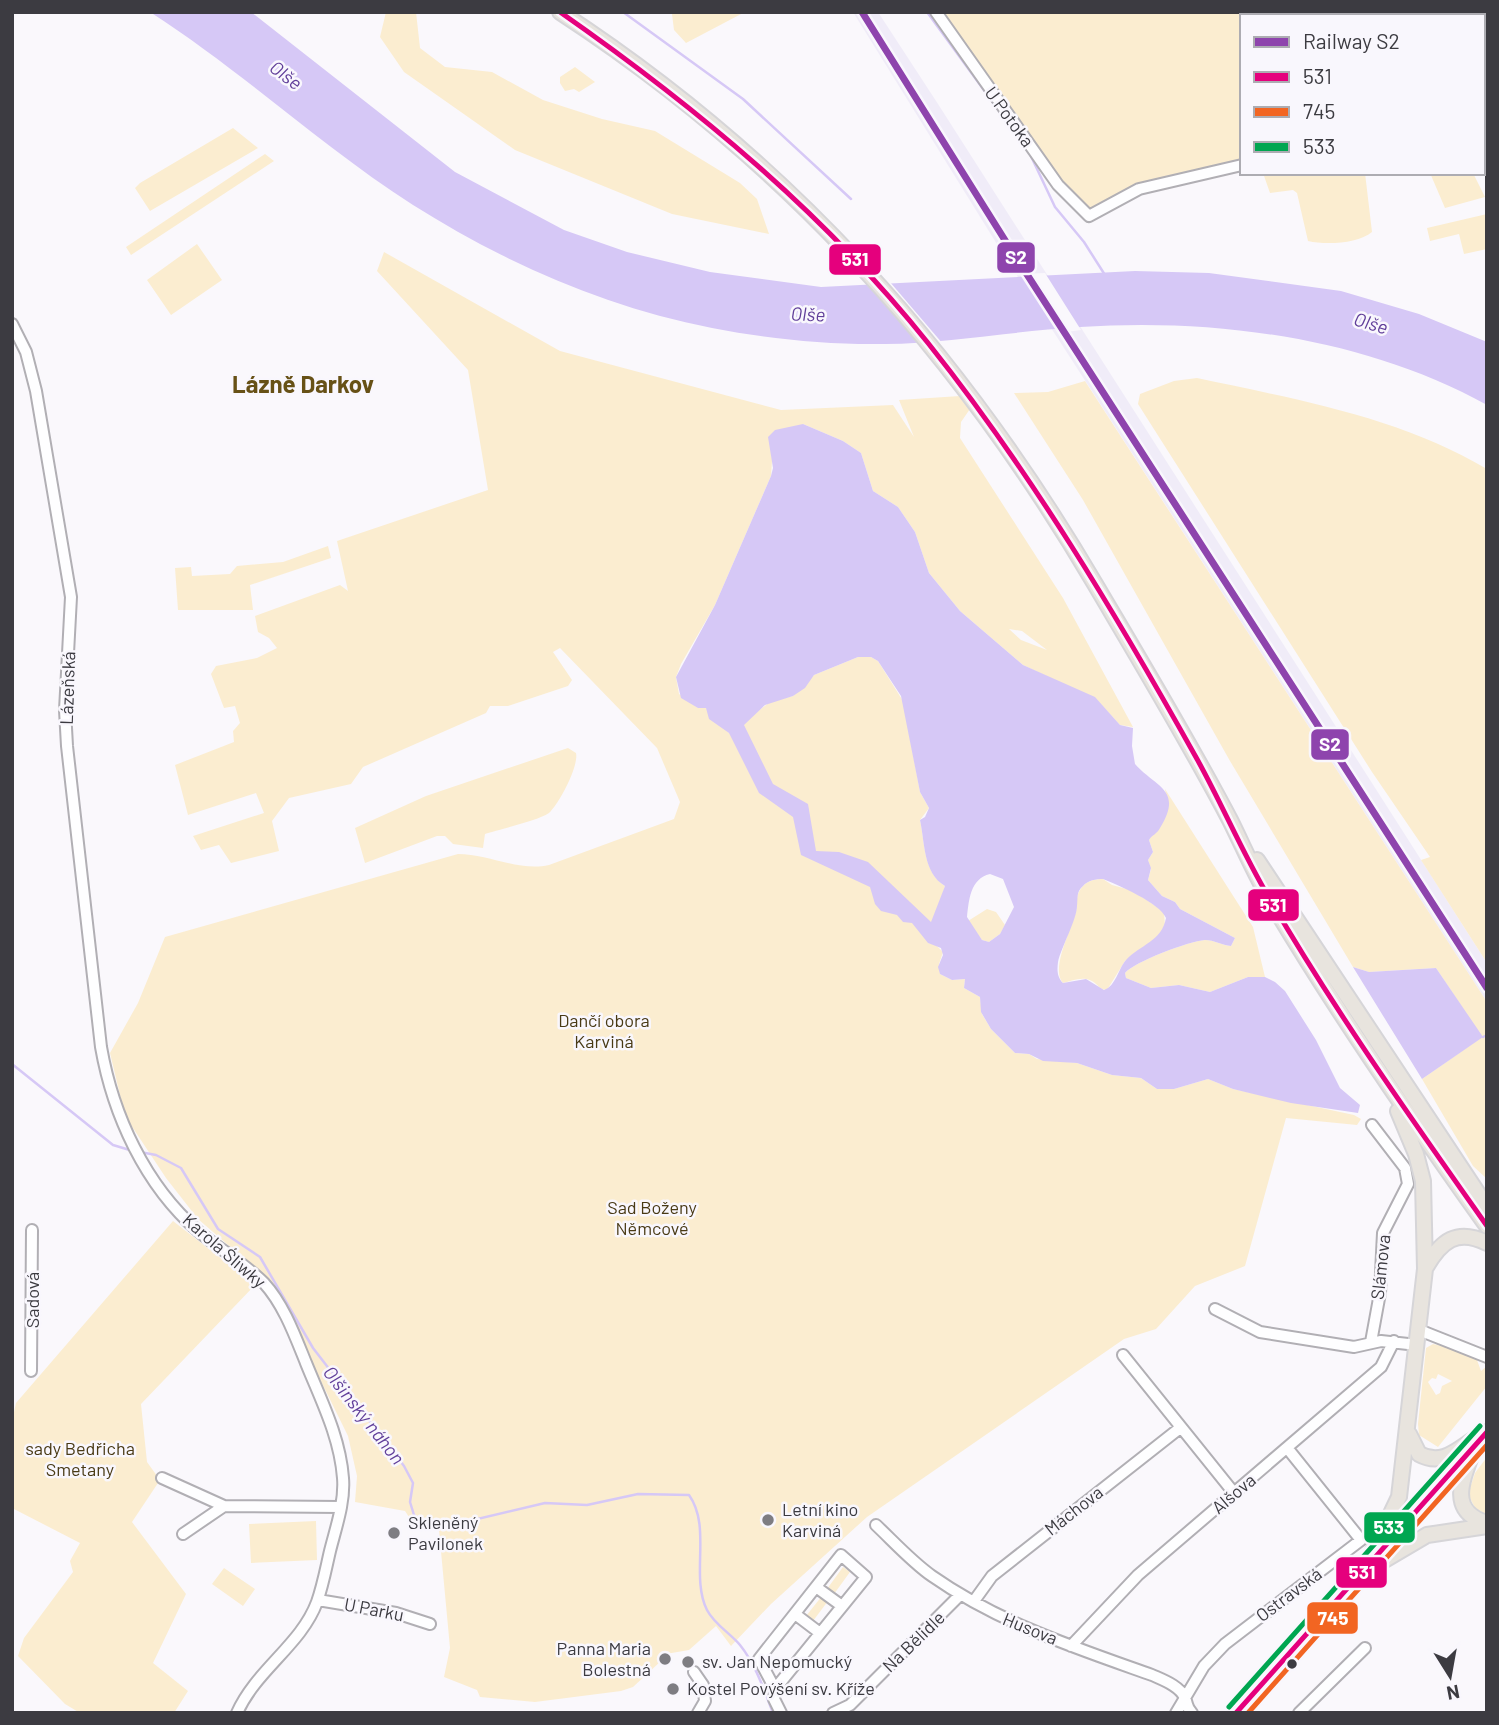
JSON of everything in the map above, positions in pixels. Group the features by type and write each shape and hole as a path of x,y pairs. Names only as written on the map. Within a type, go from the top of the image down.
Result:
{"main road":[{"path":"560,12 708,119 770,172 825,226 908,316 983,411 1087,572 1229,818 1487,1207"},
{"path":"1229,818 1268,898 1363,1047 1487,1228"},
{"path":"1363,1047 1394,1102 1416,1154 1423,1181 1425,1240 1419,1330 1396,1506 1365,1568"},
{"path":"1442,1136 1487,1187"},
{"path":"1425,1240 1452,1229 1487,1228"},
{"path":"1425,1269 1439,1245 1450,1238 1465,1235 1487,1243"},
{"path":"1408,1428 1414,1449 1424,1457 1436,1459 1445,1458 1487,1431"},
{"name":"Ostravská","path":"1236,1713 1487,1431"},
{"path":"1475,1446 1461,1481 1459,1497 1469,1514 1487,1525"},
{"path":"1353,1581 1404,1546 1427,1535 1487,1525"}],"street":[{"name":"U Potoka","path":"936,12 1058,184 1089,216 1139,189 1240,165"},
{"name":"Lázeňská","path":"12,324 26,352 36,391 71,597 65,710 67,746 103,1058"},
{"name":"Karola Śliwky","path":"103,1058 111,1094 132,1142 175,1209 198,1231 250,1270 278,1302 336,1440 343,1479 341,1507 318,1600 302,1628 255,1682 237,1713"},
{"name":"Slámova","path":"1371,1342 1380,1293 1382,1233 1408,1184 1405,1168 1372,1125"},
{"name":"Sadová","path":"32,1230 32,1371"},
{"path":"1215,1309 1260,1332 1354,1348 1371,1342 1394,1341 1417,1345"},
{"path":"1419,1330 1487,1357"},
{"name":"Alšova","path":"1071,1646 1138,1575 1381,1367 1394,1341"},
{"path":"1123,1355 1234,1493"},
{"name":"Máchova","path":"974,1601 992,1576 1180,1428"},
{"name":"Ostravská","path":"1176,1713 1204,1666 1225,1644 1361,1540 1288,1449"},
{"path":"162,1478 224,1506 341,1507"},
{"path":"183,1534 224,1506"},
{"name":"Husova","path":"876,1525 929,1574 995,1615 1153,1675 1174,1686 1185,1696"},
{"path":"774,1694 866,1577 841,1555 759,1659 781,1713"},
{"path":"816,1587 842,1606"},
{"name":"Na Bělidle","path":"833,1713 850,1704 960,1595"},
{"name":"U Parku","path":"318,1600 396,1613 430,1624"},
{"path":"794,1614 820,1633"},
{"path":"1298,1713 1365,1648"},
{"path":"694,1672 703,1685 705,1701 698,1713"},
{"path":"1185,1696 1186,1707 1192,1713"}],"shaded area":[{"path":"853,12 878,12 938,104 1487,963 1487,1002 1000,249"}],"green space":[{"path":"386,12 416,12 420,48 445,67 492,72 543,100 602,119 655,131 740,183 757,199 769,234 672,214 515,150 404,72 380,37"},
{"path":"674,12 743,13 686,43 674,30"},
{"path":"936,12 1487,12 1487,112 1485,14 1240,14 1240,165 1139,189 1089,216 1058,184"},
{"path":"575,67 595,82 579,92 574,89 565,91 560,77"},
{"path":"233,128 258,148 150,211 135,188 140,183"},
{"path":"265,154 274,161 131,255 126,247"},
{"path":"1264,175 1365,175 1372,232 1358,239 1341,242 1308,241 1297,193 1293,190 1270,193"},
{"path":"1431,175 1474,175 1485,197 1445,208"},
{"path":"1487,214 1487,249 1464,254 1459,234 1430,241 1427,228"},
{"path":"197,244 222,280 171,315 147,280"},
{"name":"Sad Boženy Němcové","path":"384,252 560,351 781,410 893,405 914,437 899,400 960,396 970,409 961,422 960,438 1063,598 1133,727 1120,725 1097,700 1023,665 960,611 929,573 915,532 898,507 873,491 861,453 843,441 803,424 772,461 771,476 715,605 681,664 676,677 679,694 698,708 706,708 729,733 770,702 793,696 814,675 858,657 871,657 878,661 903,701 920,792 929,808 920,820 926,856 933,873 945,886 928,943 936,945 943,952 939,964 940,974 952,980 965,979 964,988 980,997 982,1014 991,1029 1015,1053 1029,1054 1037,1059 1077,1063 1112,1075 1141,1078 1157,1089 1174,1089 1208,1079 1233,1089 1354,1115 1361,1119 1357,1125 1286,1118 1245,1266 1195,1286 1156,1329 1124,1339 867,1517 771,1604 731,1646 716,1626 689,1650 660,1655 661,1661 633,1687 621,1691 535,1702 480,1697 477,1690 444,1677 450,1648 439,1530 419,1525 405,1511 355,1502 357,1476 348,1436 273,1284 198,1219 166,1178 125,1116 110,1053 138,1003 165,937 458,854 515,865 549,865 674,819 680,802 657,748 560,648 553,652 572,680 568,686 508,706 490,706 486,713 363,767 351,784 289,798 272,821 279,851 231,863 219,845 201,850 193,836 264,813 256,793 188,815 175,765 234,742 233,731 240,723 235,706 224,708 211,674 216,666 257,658 277,648 269,638 258,632 255,616 340,585 348,591 337,541 488,490 468,370 377,271","holes":["1009,629 1022,631 1047,650 1021,640"]},
{"path":"1197,378 1309,402 1383,423 1454,451 1487,469 1487,963 1421,860 1430,857 1372,772 1138,404 1140,394 1174,381"},
{"path":"1085,381 1487,1002 1487,1179 1473,1166 1422,1079 1482,1037 1436,968 1369,972 1353,967 1230,761 1083,500 1014,393 1048,392"},
{"path":"328,546 331,558 250,585 253,610 178,610 175,568 191,567 192,576 230,574 237,566 283,562"},
{"path":"568,748 576,753 574,767 563,793 549,813 485,834 483,848 453,844 445,836 437,836 365,863 355,828 426,796"},
{"path":"1165,789 1253,927 1265,977 1248,977 1210,992 1179,985 1151,988 1126,978 1125,973 1130,968 1175,948 1205,940 1231,946 1235,938 1180,909 1175,902 1162,896 1148,880 1151,869 1148,860 1153,852 1149,840 1168,807"},
{"path":"1103,879 1112,885 1134,891 1164,912 1165,926 1153,943 1125,961 1107,990 1085,979 1063,983 1060,977 1060,959 1076,911 1078,893 1087,883"},
{"path":"987,909 996,912 1005,925 1000,934 989,942 982,940 968,921"},
{"name":"sady Bedřicha Smetany","path":"173,1221 255,1285 141,1404 147,1462 160,1480 132,1522 186,1594 153,1663 188,1691 174,1713 80,1713 65,1704 18,1656 24,1638 73,1572 70,1561 80,1543 12,1508 12,1421 16,1403"},
{"path":"1433,1344 1454,1349 1477,1360 1481,1371 1487,1366 1487,1386 1438,1447 1419,1435 1426,1348","holes":["1438,1374 1452,1381 1442,1386 1440,1393 1436,1395 1428,1382 1432,1378 1436,1379"]},
{"path":"1487,1457 1487,1515 1475,1508 1468,1494 1475,1473"},
{"path":"316,1521 317,1560 251,1563 249,1524"},
{"path":"843,1567 850,1572 834,1594 827,1589"},
{"path":"224,1568 255,1589 243,1606 212,1584"},
{"path":"822,1596 828,1601 813,1621 806,1616"}],"water":[{"name":"Olše","path":"150,12 251,12 455,172 564,230 627,252 710,272 821,287 1135,271 1209,273 1341,291 1419,314 1487,342 1487,405 1440,382 1391,363 1341,349 1237,330 1132,325 1080,327 909,343 842,343 733,332 633,308 520,264 483,246 413,205"},
{"path":"803,424 843,441 861,453 873,491 898,507 915,532 929,573 960,611 1023,665 1095,697 1120,725 1133,728 1135,764 1164,790 1169,805 1160,828 1149,840 1153,852 1148,860 1151,868 1148,880 1162,896 1175,902 1180,909 1235,938 1231,946 1205,940 1175,948 1130,968 1125,973 1126,978 1151,988 1179,985 1210,992 1248,977 1265,977 1275,982 1285,991 1316,1040 1340,1088 1360,1105 1358,1113 1291,1103 1233,1089 1208,1079 1174,1089 1157,1089 1141,1078 1112,1075 1077,1063 1043,1061 1029,1054 1015,1053 991,1029 981,1012 980,997 964,988 965,979 952,980 940,974 938,967 943,955 941,948 928,943 912,923 903,922 897,915 881,911 875,904 870,887 801,855 793,817 759,793 729,733 709,719 706,708 698,708 681,698 676,677 715,605 771,476 773,468 768,437 775,430","holes":["858,657 871,657 878,661 901,696 920,792 929,808 925,817 920,820 926,857 933,873 945,886 931,922 868,862 839,852 816,851 808,804 773,784 744,725 765,705 793,696 805,688 814,675","990,874 1003,879 1014,907 1000,934 989,942 982,940 967,917 974,885","1103,879 1118,886 1156,906 1166,918 1160,932 1126,960 1111,985 1104,990 1086,979 1063,983 1058,971 1058,962 1076,912 1079,891 1092,880"]},
{"path":"1353,967 1369,972 1436,968 1483,1037 1422,1079"}],"pier":[{"path":"1045,273 1081,330 1059,333 1021,274"},
{"path":"866,282 890,282 943,344 920,345"}],"waterway":[{"path":"623,12 743,99 851,199"},
{"path":"927,12 1029,152 1055,207 1084,242 1105,275"},
{"path":"1483,1037 1487,1035"},
{"name":"Olšinský náhon","path":"12,1064 113,1145 133,1151"},
{"name":"Olšinský náhon","path":"140,1152 156,1155 181,1168 218,1229 260,1257 313,1348 404,1466 413,1483 410,1502 414,1515 423,1523 448,1526 545,1503 587,1505 638,1494 689,1495 699,1522 700,1582 707,1610 746,1653 773,1713"}],"rail line":[{"name":"S2","path":"862,12 1008,245 1487,988"}],"transit line":[{"name":"531","path":"560,12 709,124 802,206 888,295 966,392 1071,545 1135,651 1197,759 1259,879 1319,980 1487,1226"},
{"name":"533","path":"1229,1707 1480,1426"},
{"name":"531","path":"1236,1713 1487,1432"},
{"name":"745","path":"1248,1713 1487,1445"}],"place":[{"name":"Letní kino Karviná","path":"768,1520"},
{"name":"Skleněný Pavilonek","path":"394,1533"},
{"name":"Panna Maria Bolestná","path":"665,1659"},
{"name":"sv. Jan Nepomucký","path":"688,1662"},
{"name":"Kostel Povýšení sv. Kříže","path":"673,1689"}],"district":[{"name":"Lázně Darkov","path":"303,385"}],"park label":[{"name":"Dančí obora Karviná","path":"604,1031"}]}
